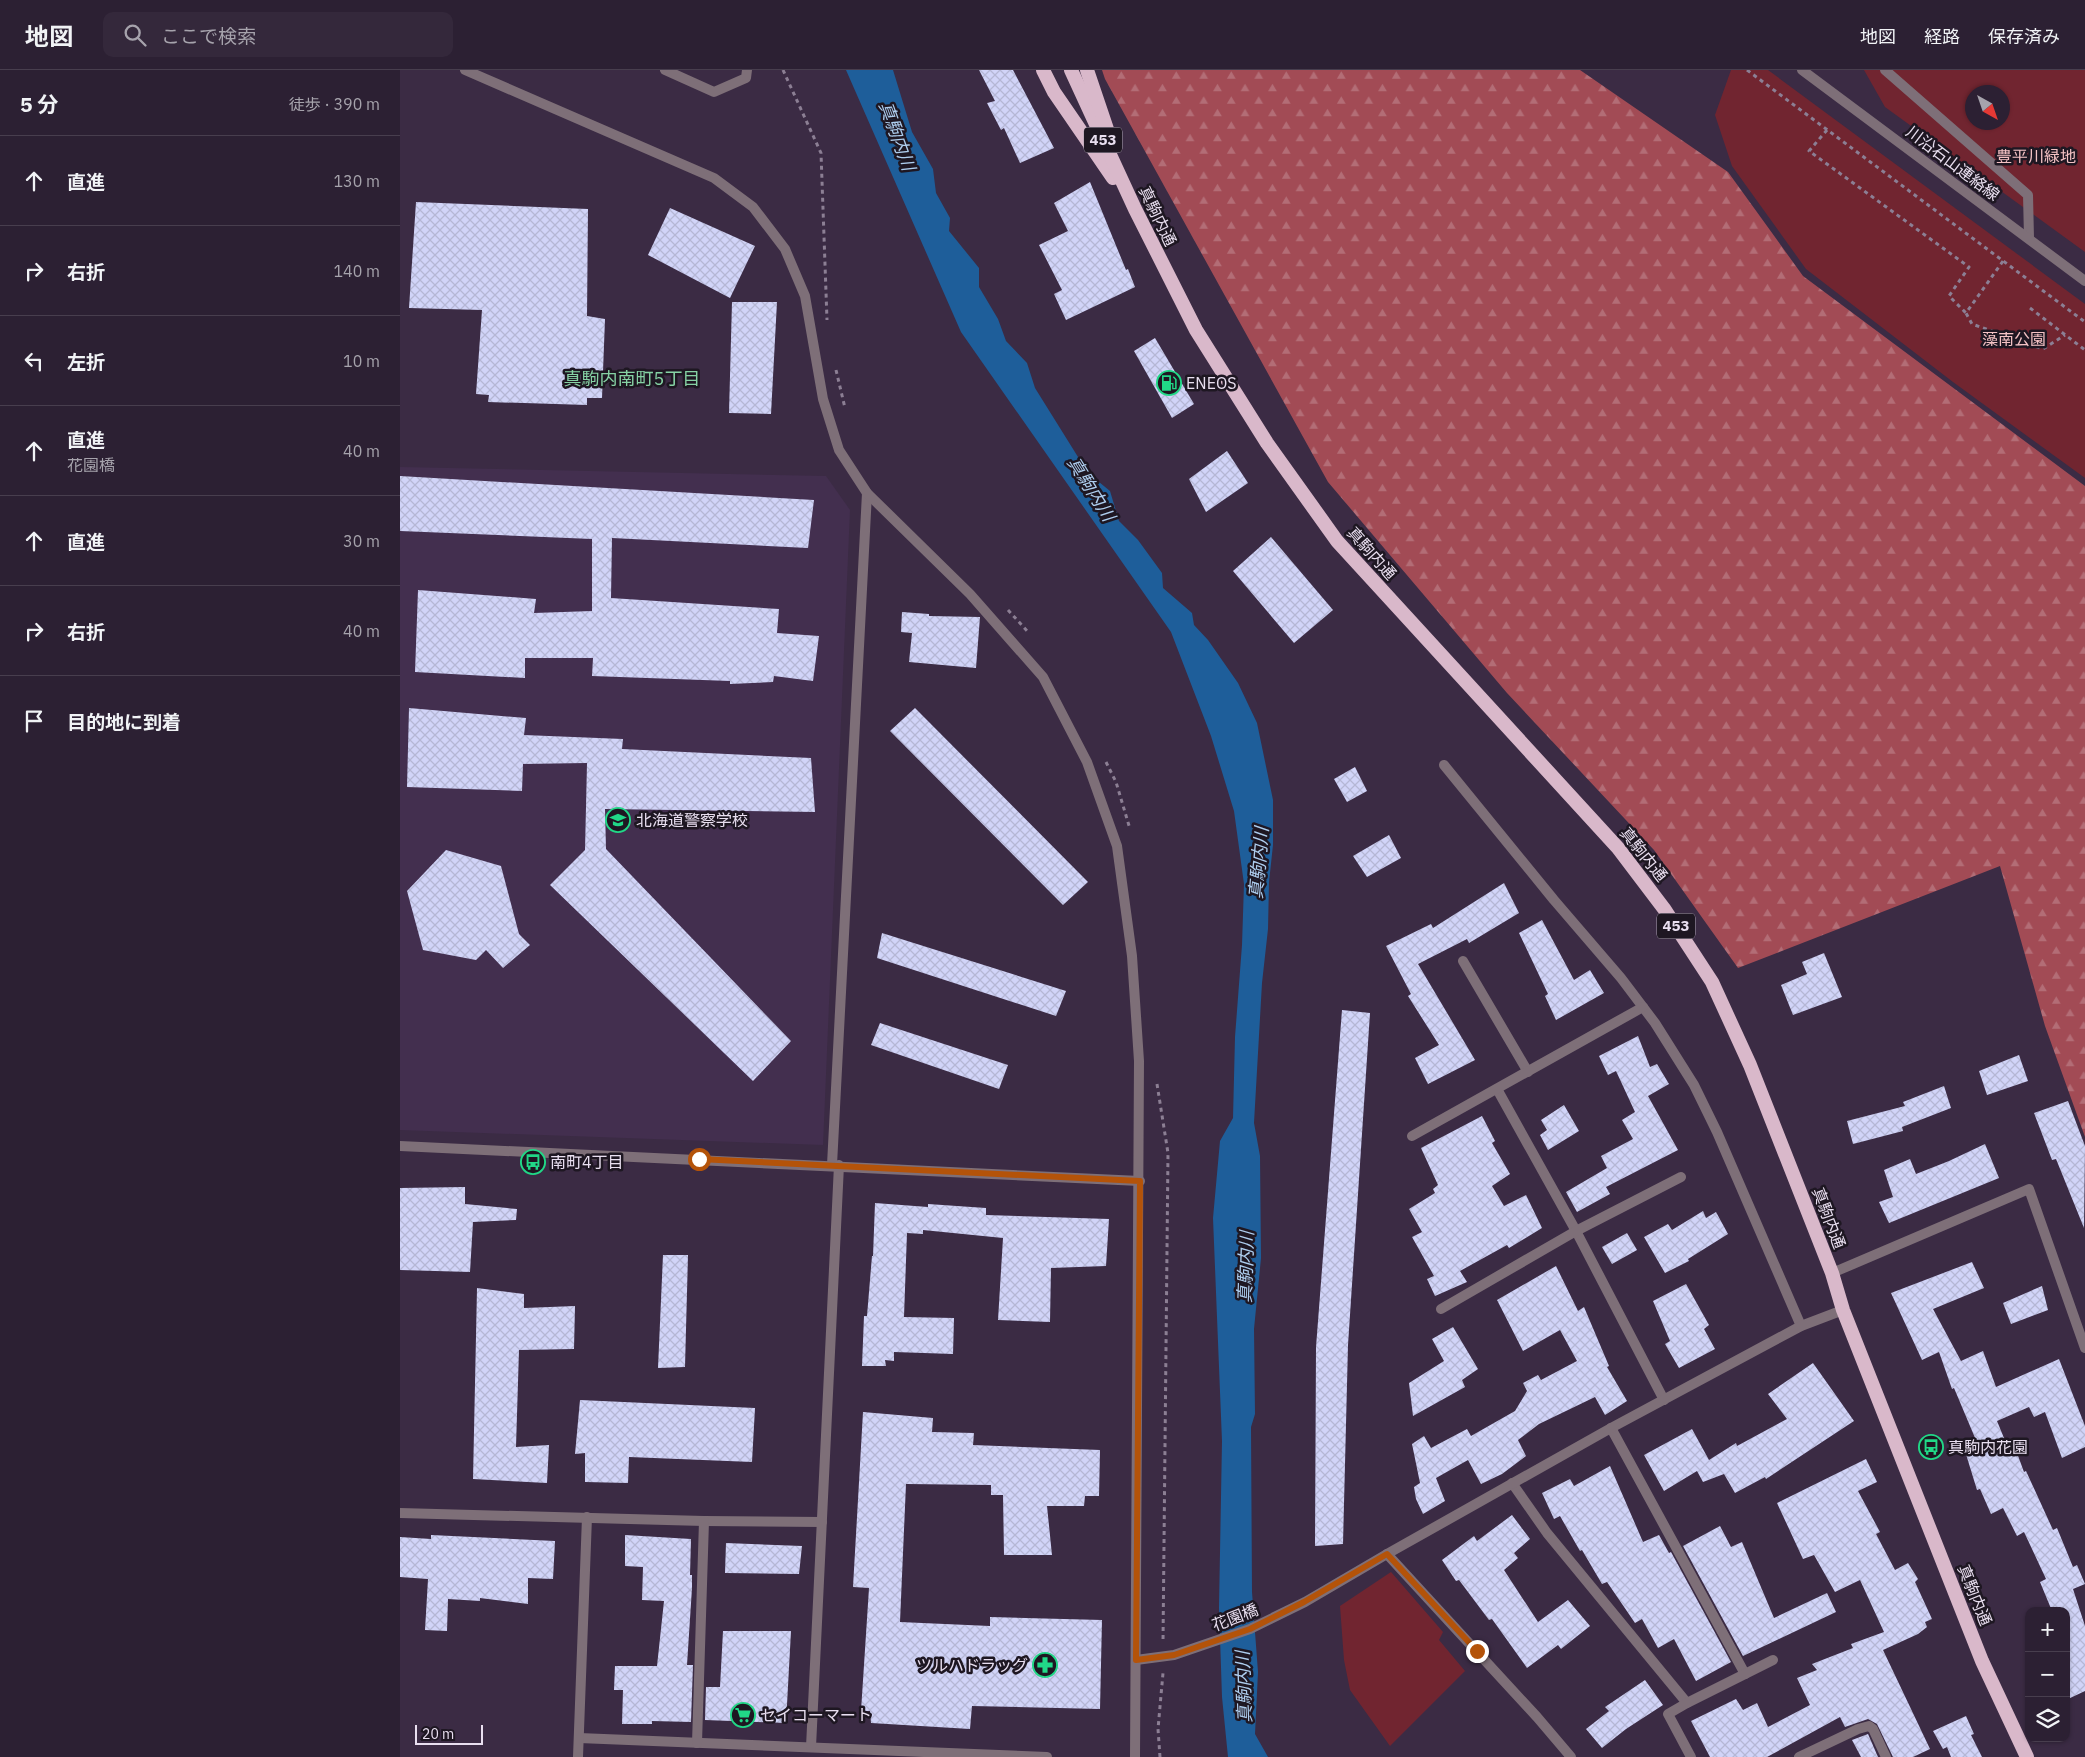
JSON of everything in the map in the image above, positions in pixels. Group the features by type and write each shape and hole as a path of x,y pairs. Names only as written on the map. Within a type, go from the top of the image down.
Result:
{"highway":[{"path":"1043,70 1054,92 1135,209"},
{"name":"真駒内通","path":"1071,70 1135,209 1196,330 1267,443 1337,541 1618,848 1665,910 1712,982 1743,1048 1832,1273 1843,1310 1982,1661 2027,1757"},
{"path":"1087,70 1135,209"}],"street":[{"path":"465,70 714,178 753,207 785,249 805,296 824,399 839,450 867,493 970,594 1043,677 1087,762 1117,846 1132,956 1139,1061 1140,1181 1135,1757"},
{"path":"665,70 714,92 746,78 747,70"},
{"name":"川沿石山連絡線","path":"1802,70 2085,280"},
{"path":"1885,70 2028,195 2029,238"},
{"path":"811,1747 867,493"},
{"path":"1444,765 1554,900 1621,978 1643,1007 1694,1085 1744,1192 1801,1326"},
{"path":"1463,961 1528,1072"},
{"path":"1412,1136 1643,1007"},
{"path":"1497,1089 1576,1232 1664,1400"},
{"path":"400,1146 836,1165 1140,1181"},
{"path":"1441,1310 1576,1232 1681,1177"},
{"path":"1832,1273 2029,1189 2085,1348"},
{"name":"花園橋","path":"1136,1660 1174,1655 1250,1629 1304,1602 1611,1428 1801,1326 1843,1310"},
{"path":"1611,1428 1745,1674"},
{"path":"1512,1483 1547,1533 1686,1703"},
{"path":"400,1513 704,1521 822,1522"},
{"path":"578,1757 587,1517"},
{"path":"697,1743 704,1521"},
{"path":"1387,1554 1517,1695 1571,1757"},
{"path":"1691,1757 1668,1714 1686,1703 1773,1660"},
{"path":"1799,1757 1858,1729 1869,1726 1873,1730 1886,1757"},
{"path":"580,1738 1048,1757"}],"path":[{"path":"783,70 820,154 828,323"},
{"path":"1747,70 2085,322"},
{"path":"1827,130 1809,151 1969,267 1949,296 1966,313 1972,324 2043,349 2065,335"},
{"path":"1966,313 2003,261"},
{"path":"2030,308 2085,350"},
{"path":"836,369 846,414"},
{"path":"1004,605 1033,639"},
{"path":"1103,756 1116,782 1128,817 1132,836"},
{"path":"1156,1076 1168,1153 1164,1656 1158,1729 1160,1757"}],"shaded area":[{"name":"北海道警察学校","path":"400,467 826,476 850,510 823,1145 400,1130"}],"green space":[{"path":"1102,70 1580,70 1728,172 1803,276 2085,486 2085,1137 2045,1026 2000,866 1738,968 1654,850 1507,693 1328,482 1105,79"},
{"name":"藻南公園","path":"1731,70 1768,70 2085,304 2085,478 1953,382 1806,269 1732,166 1715,115"},
{"name":"豊平川緑地","path":"1864,70 2085,70 2085,252 1885,107"},
{"path":"1391,1572 1443,1632 1439,1640 1465,1671 1390,1746 1350,1690 1344,1660 1340,1606"}],"water":[{"name":"真駒内川","path":"846,70 893,70 912,132 933,169 936,193 950,218 949,231 979,268 979,287 998,319 1006,341 1027,363 1035,388 1088,473 1110,491 1119,521 1138,540 1162,573 1163,588 1192,613 1194,625 1208,640 1238,683 1257,723 1273,800 1273,845 1269,882 1268,929 1262,983 1254,1123 1260,1156 1261,1258 1254,1329 1255,1414 1251,1427 1252,1592 1258,1672 1255,1734 1268,1757 1228,1757 1222,1697 1219,1608 1222,1441 1213,1218 1220,1141 1233,1118 1235,1037 1242,945 1244,884 1234,811 1211,736 1171,632 961,332"}],"building":[{"path":"979,70 1013,70 1054,148 1020,163 1004,128 1001,130 987,103 995,101"},
{"path":"1090,182 1126,270 1128,269 1135,287 1066,320 1054,294 1062,290 1039,245 1068,231 1054,203"},
{"path":"416,202 588,209 587,316 605,319 602,398 587,398 587,405 488,402 489,395 476,394 482,310 409,308"},
{"path":"670,208 755,246 730,298 648,255"},
{"path":"732,302 777,302 771,414 729,413"},
{"path":"1155,338 1194,404 1172,418 1134,351"},
{"path":"1227,451 1248,483 1206,512 1189,479"},
{"path":"400,476 814,500 808,548 612,538 611,598 779,609 777,633 819,636 813,681 774,676 773,682 730,684 730,681 592,676 593,658 525,658 525,678 415,672 418,590 536,599 534,613 592,611 592,539 400,531"},
{"path":"1271,537 1333,610 1294,643 1233,571"},
{"path":"902,612 929,614 929,616 980,617 976,668 909,662 912,633 901,632"},
{"path":"409,708 526,718 524,735 623,739 622,749 811,758 815,812 605,809 606,849 791,1041 753,1081 550,885 585,850 587,763 523,764 522,791 407,787"},
{"path":"915,708 1088,882 1063,905 890,731"},
{"path":"1355,767 1367,791 1347,802 1334,779"},
{"path":"1389,835 1401,858 1367,877 1353,856"},
{"path":"446,850 501,866 519,934 530,945 503,968 486,950 476,960 423,950 407,891"},
{"path":"1504,883 1519,913 1469,943 1467,939 1418,964 1475,1060 1428,1084 1415,1058 1439,1045 1408,996 1411,994 1386,946 1431,924 1433,928"},
{"path":"1542,920 1574,980 1590,970 1604,993 1556,1020 1545,996 1548,994 1519,933"},
{"path":"882,933 1066,991 1056,1016 877,958"},
{"path":"1824,953 1842,997 1793,1015 1781,985 1807,974 1802,962"},
{"path":"1342,1010 1370,1013 1348,1345 1343,1544 1315,1546 1316,1347"},
{"path":"880,1023 1008,1065 999,1089 871,1045"},
{"path":"1638,1036 1650,1067 1657,1064 1669,1084 1648,1096 1678,1150 1606,1187 1610,1194 1577,1212 1566,1192 1607,1168 1601,1156 1633,1139 1622,1120 1635,1112 1616,1071 1608,1075 1599,1056"},
{"path":"2019,1055 2028,1081 1987,1095 1979,1071"},
{"path":"1944,1086 1951,1108 1902,1127 1903,1131 1853,1144 1847,1121 1905,1106 1903,1102"},
{"path":"2068,1101 2085,1146 2084,1228 2056,1159 2052,1160 2034,1113"},
{"path":"1564,1105 1579,1131 1548,1150 1540,1135 1547,1130 1541,1120"},
{"path":"1482,1116 1495,1141 1492,1143 1510,1174 1492,1186 1504,1206 1526,1195 1542,1228 1509,1248 1507,1245 1460,1271 1467,1282 1435,1296 1427,1279 1434,1276 1412,1237 1422,1232 1409,1209 1435,1193 1433,1189 1438,1185 1421,1148"},
{"path":"1985,1144 1999,1178 1889,1223 1879,1202 1893,1197 1884,1170 1910,1159 1916,1174"},
{"path":"465,1187 465,1204 517,1209 516,1220 473,1222 470,1272 400,1270 400,1188"},
{"path":"875,1203 928,1207 928,1204 986,1208 986,1215 1109,1219 1106,1266 1051,1268 1050,1322 998,1320 1003,1238 923,1230 923,1234 907,1233 904,1317 954,1318 953,1354 894,1352 894,1361 885,1360 886,1366 862,1366 864,1316 867,1316 873,1256"},
{"path":"1703,1211 1706,1218 1716,1212 1728,1234 1688,1259 1689,1261 1665,1273 1644,1237 1668,1224 1672,1230"},
{"path":"1627,1233 1637,1250 1612,1264 1602,1247"},
{"path":"663,1255 688,1255 685,1367 658,1368"},
{"path":"1972,1262 1984,1288 1933,1309 1961,1361 1983,1351 1996,1387 2059,1359 2085,1426 2085,1447 2062,1458 2045,1412 2034,1417 2029,1407 1997,1421 2011,1455 2017,1453 2024,1472 2026,1471 2053,1530 2057,1528 2073,1567 2077,1565 2085,1584 2073,1589 2085,1626 2085,1691 2070,1698 2070,1607 2050,1607 2040,1582 2046,1579 2024,1532 2017,1536 2003,1508 1991,1514 1980,1489 1977,1490 1965,1451 1978,1445 1954,1388 1952,1389 1939,1352 1922,1360 1891,1293"},
{"path":"1556,1266 1578,1311 1584,1307 1609,1366 1607,1367 1627,1401 1605,1415 1595,1397 1539,1424 1518,1440 1526,1456 1502,1474 1481,1484 1468,1460 1436,1478 1445,1501 1423,1514 1416,1499 1414,1487 1420,1483 1412,1444 1424,1436 1431,1448 1467,1429 1471,1436 1515,1411 1527,1391 1523,1383 1538,1375 1541,1380 1577,1361 1560,1330 1523,1351 1497,1300"},
{"path":"1686,1284 1709,1325 1704,1329 1715,1349 1679,1368 1665,1344 1670,1341 1653,1301"},
{"path":"2042,1286 2048,1310 2011,1324 2003,1303"},
{"path":"477,1288 524,1294 524,1308 575,1306 574,1349 519,1350 516,1447 549,1445 547,1483 473,1479"},
{"path":"1453,1327 1478,1369 1462,1380 1465,1387 1413,1416 1409,1383 1444,1361 1432,1339"},
{"path":"1813,1363 1854,1421 1766,1479 1765,1477 1735,1493 1724,1474 1703,1482 1697,1471 1664,1491 1644,1455 1692,1429 1709,1460 1736,1443 1737,1446 1787,1419 1768,1394"},
{"path":"580,1400 755,1408 752,1462 629,1457 628,1483 585,1482 585,1453 575,1454"},
{"path":"863,1412 933,1418 932,1432 974,1433 973,1445 1100,1450 1099,1496 1085,1496 1084,1506 1047,1506 1052,1555 1004,1555 1003,1495 991,1495 991,1485 906,1484 900,1622 990,1626 990,1617 1102,1620 1100,1709 972,1706 970,1729 871,1723 870,1711 861,1711 869,1588 853,1587"},
{"path":"1866,1459 1877,1482 1858,1491 1880,1532 1876,1534 1895,1570 1908,1563 1918,1579 1915,1582 1932,1619 1925,1622 1927,1627 1918,1634 1883,1650 1930,1749 1913,1757 1893,1757 1877,1724 1868,1719 1845,1727 1840,1717 1767,1757 1710,1757 1691,1721 1736,1699 1743,1710 1757,1703 1768,1727 1810,1705 1797,1678 1817,1670 1812,1664 1853,1648 1851,1644 1884,1632 1860,1580 1835,1592 1814,1555 1803,1559 1777,1503"},
{"path":"1610,1466 1643,1542 1659,1535 1669,1553 1671,1552 1731,1662 1696,1681 1674,1639 1658,1648 1642,1619 1635,1623 1607,1582 1602,1584 1560,1516 1554,1519 1542,1493 1570,1479 1574,1486"},
{"path":"1512,1515 1530,1539 1514,1553 1518,1558 1504,1570 1538,1622 1568,1600 1590,1626 1561,1649 1558,1645 1527,1668 1492,1619 1489,1620 1459,1580 1456,1581 1442,1560 1474,1536 1477,1541"},
{"path":"1720,1526 1731,1547 1742,1542 1774,1618 1827,1593 1836,1612 1743,1656 1683,1546"},
{"path":"431,1535 555,1541 553,1579 528,1578 528,1604 480,1598 480,1601 448,1599 447,1631 425,1630 428,1579 400,1577 400,1537 431,1539"},
{"path":"625,1535 691,1539 690,1575 692,1575 692,1588 687,1665 693,1665 691,1722 652,1721 652,1724 622,1724 623,1690 614,1690 615,1666 657,1666 664,1601 642,1600 643,1567 625,1566"},
{"path":"726,1543 802,1546 799,1574 725,1573"},
{"path":"723,1631 791,1631 786,1723 705,1720 706,1687 720,1687"},
{"path":"1645,1680 1663,1705 1626,1729 1602,1748 1586,1729 1609,1711 1605,1707"},
{"path":"1966,1716 1974,1734 1971,1735 1982,1757 1951,1757 1947,1747 1943,1749 1933,1731"},
{"path":"1868,1734 1878,1757 1861,1757 1852,1740"}],"place":[{"name":"ENEOS","path":"1169,383"},
{"name":"北海道警察学校","path":"618,820"},
{"name":"南町4丁目","path":"533,1162"},
{"name":"真駒内花園","path":"1931,1447"},
{"name":"ツルハドラッグ","path":"1045,1665"},
{"name":"セイコーマート","path":"743,1715"}],"district":[{"name":"真駒内南町5丁目","path":"632,379"}],"route":[{"path":"699,1159 1140,1181 1136,1660 1174,1655 1250,1629 1304,1602 1387,1554 1477,1651"}]}
